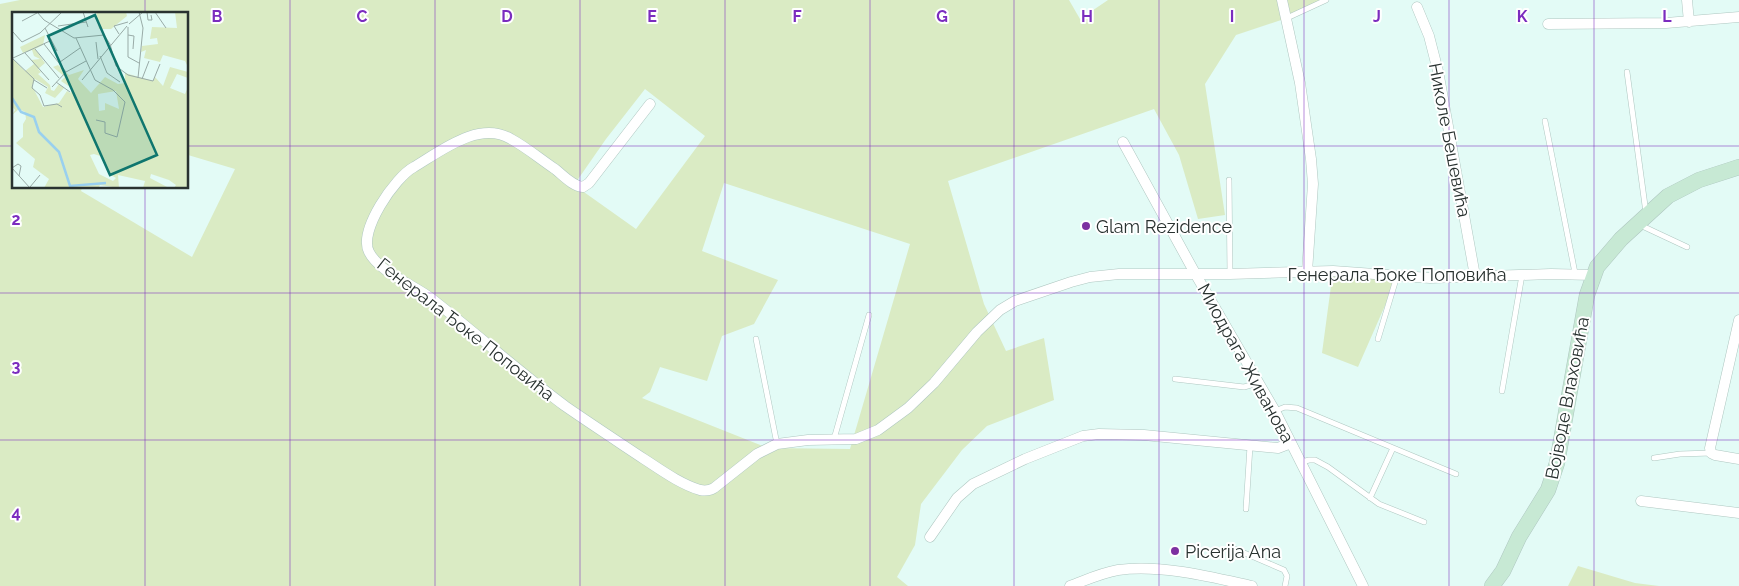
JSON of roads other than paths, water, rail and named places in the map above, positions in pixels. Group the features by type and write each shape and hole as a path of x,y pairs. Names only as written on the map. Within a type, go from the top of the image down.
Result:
{"street":[{"path":"1282,0 1288,18 1300,83 1311,159 1313,184 1307,272"},
{"path":"1687,0 1689,22"},
{"name":"Николе Бешевића","path":"1417,7 1429,36 1438,71 1476,276"},
{"path":"1548,24 1689,22 1739,17"},
{"name":"Генерала Ђоке Поповића","path":"650,104 589,183 583,187 574,185 510,138 499,134 487,133 465,138 408,170 397,181 385,197 368,233 366,243 369,253 382,267 430,298 536,384 570,409 670,476 706,491 714,488 757,454 777,444 798,441 856,439 878,430 908,408 934,383 988,319 1000,310 1015,301 1053,287 1090,277 1119,274 1196,275 1333,271 1430,278 1522,274 1593,274"},
{"name":"Миодрага Живанова","path":"1123,142 1302,462 1363,586"},
{"name":"Војводе Влаховића","path":"1492,586 1503,571 1519,537 1542,501 1557,463 1587,295 1593,274 1603,258 1642,220 1676,191 1699,180 1739,167"},
{"path":"1739,320 1734,360 1711,442 1711,453 1714,455 1739,459"},
{"path":"930,537 957,498 973,484 1025,459 1083,436 1099,434 1144,435 1278,448 1291,443"},
{"path":"1641,501 1739,513"},
{"path":"1070,586 1119,570 1135,569 1186,573 1252,586"}],"lane":[{"path":"1288,18 1326,0"},
{"path":"1627,72 1642,220 1687,247"},
{"path":"1545,120 1576,273"},
{"path":"1229,180 1230,274"},
{"path":"1502,392 1522,274"},
{"path":"1378,339 1398,276"},
{"path":"834,440 869,315"},
{"path":"756,339 777,444"},
{"path":"1175,379 1244,387 1258,382"},
{"path":"1274,411 1285,407 1297,408 1330,420 1456,474"},
{"path":"1246,509 1250,445"},
{"path":"1370,498 1393,448"},
{"path":"1654,458 1680,454 1711,453"},
{"path":"1302,462 1315,460 1328,467 1370,498 1403,515 1424,522"},
{"path":"1235,549 1284,570 1288,576 1285,586"}],"place":[{"name":"Glam Rezidence","path":"1086,226"},
{"name":"Picerija Ana","path":"1175,551"}]}
